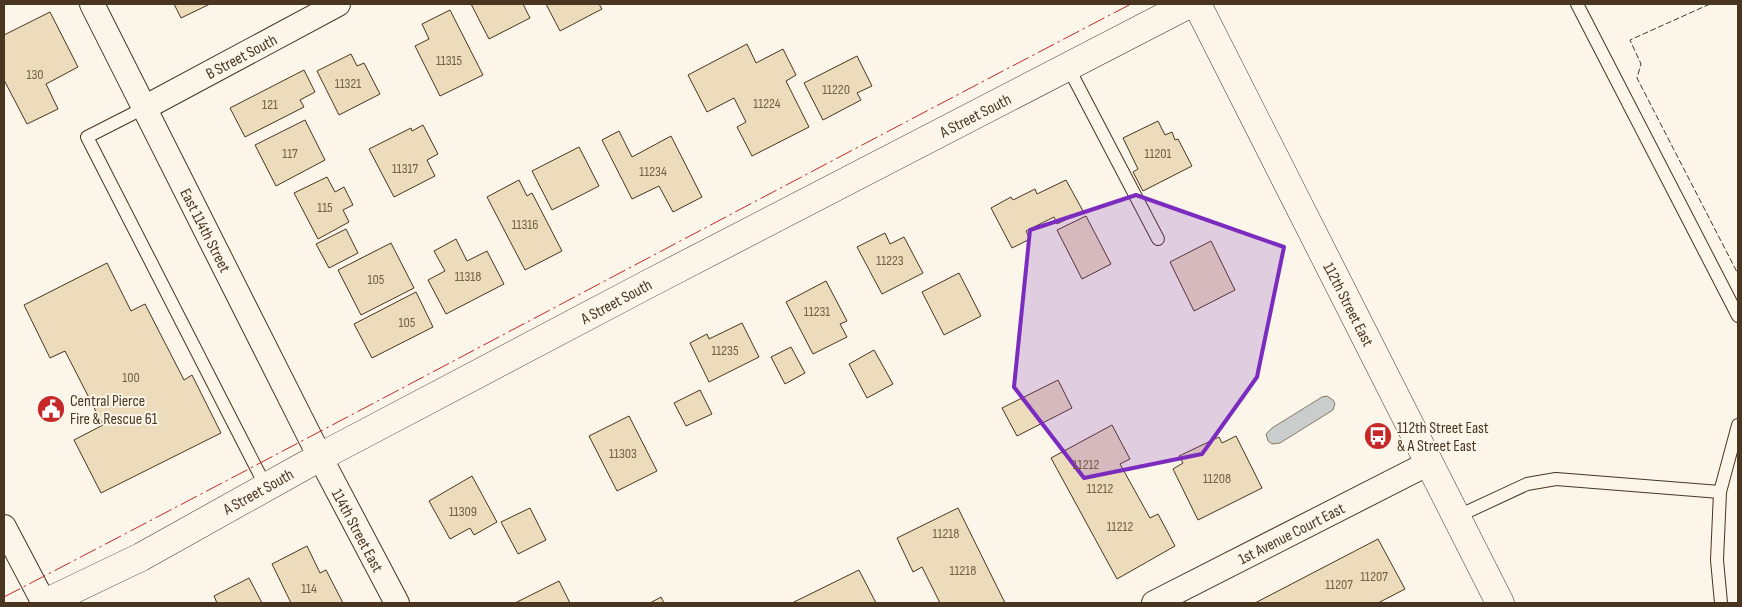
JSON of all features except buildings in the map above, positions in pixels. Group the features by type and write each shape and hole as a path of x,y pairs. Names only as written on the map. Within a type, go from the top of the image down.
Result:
{"street":[{"name":"East 114th Street","path":"92,4 320,457"},
{"name":"B Street South","path":"144,108 338,4"},
{"name":"A Street South","path":"44,603 141,557 320,457 659,278 1189,4"},
{"name":"112th Street East","path":"1197,4 1500,603"},
{"name":"114th Street East","path":"320,457 397,603"},
{"name":"1st Avenue Court East","path":"1154,603 1429,463"},
{"path":"4,527 44,603"}],"lane":[{"path":"1577,4 1738,316"},
{"path":"1068,67 1158,239"},
{"path":"144,108 87,137 266,487"},
{"path":"1721,603 1717,560 1720,492 1738,425"},
{"path":"1456,518 1527,484 1556,479 1720,492"}],"highlighted area":[{"path":"1136,195 1284,247 1257,377 1202,454 1084,478 1014,387 1030,230"}],"shaded area":[{"path":"1327,396 1335,404 1333,410 1280,443 1272,444 1268,441 1266,434 1272,428 1322,397"}],"fence":[{"path":"1710,4 1630,40 1641,64 1637,78 1738,274"}],"power":[{"path":"4,597 1131,4"}],"place":[{"name":"Central Pierce Fire & Rescue 61","path":"51,409"},
{"name":"112th Street East & A Street East","path":"1378,436"}]}
